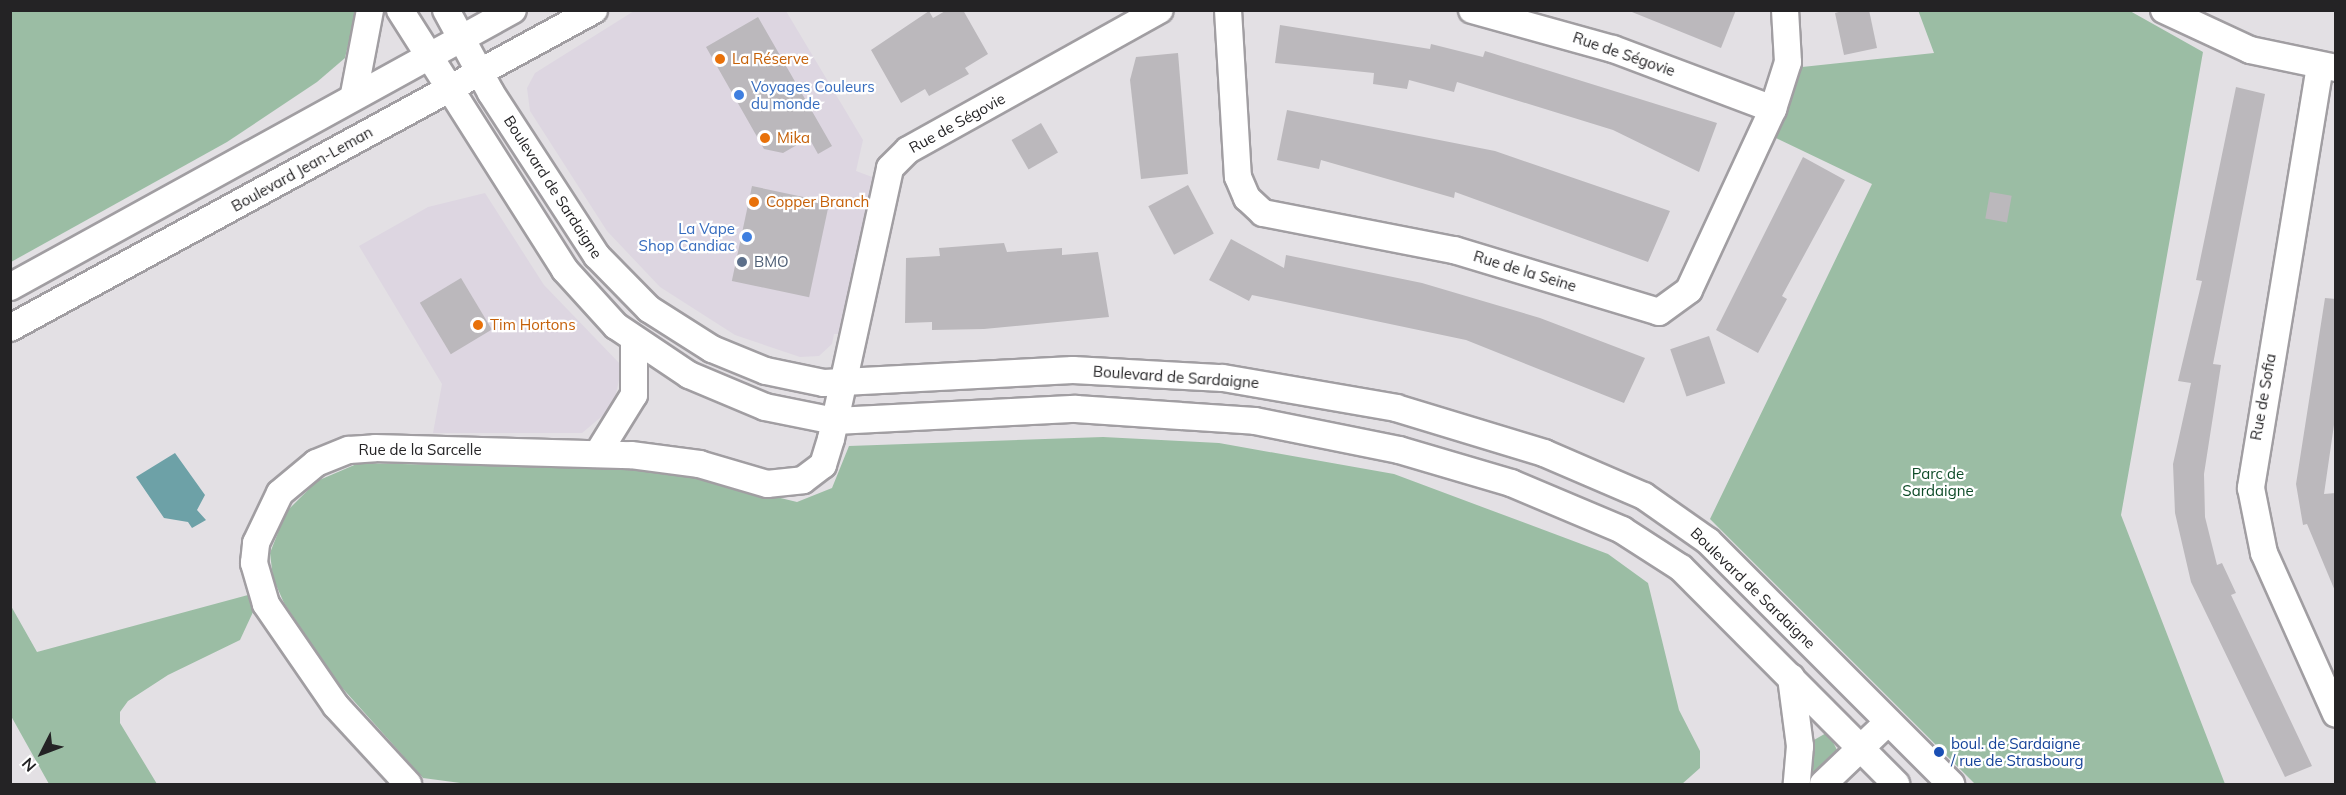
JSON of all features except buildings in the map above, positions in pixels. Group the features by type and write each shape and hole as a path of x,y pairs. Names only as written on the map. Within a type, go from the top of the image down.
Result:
{"street":[{"path":"354,94 370,10"},
{"path":"400,10 427,56 565,270 634,340 689,375 744,400 835,421 1065,409 1165,413 1285,426 1428,457 1567,504 1646,543 1695,580 1896,784"},
{"name":"Boulevard de Sardaigne","path":"446,10 480,73 577,228 612,273 649,309 692,339 749,366 804,381 844,384 1043,370 1193,375 1370,402 1508,440 1601,475 1674,514 1717,549 1951,784"},
{"path":"10,287 354,94 513,10"},
{"name":"Boulevard Jean-Leman","path":"10,328 594,10"},
{"name":"Rue de Ségovie","path":"835,421 885,180 898,158 1160,10"},
{"name":"Rue de la Seine","path":"1228,10 1238,177 1254,206 1274,215 1454,250 1647,312 1669,309 1689,290 1773,109 1788,62 1785,10"},
{"name":"Rue de Ségovie","path":"1472,10 1613,49 1773,109"},
{"path":"2164,10 2232,44 2328,67"},
{"name":"Rue de Sofia","path":"2328,67 2251,488 2264,553 2336,714"},
{"path":"598,453 634,396 634,340"},
{"name":"Rue de la Sarcelle","path":"408,784 336,706 266,604 254,562 268,512 297,477 349,450 598,453 676,459 759,482 790,484 823,465 835,421"},
{"path":"1791,677 1800,747 1797,784"},
{"path":"1823,784 1888,722"}],"shaded area":[{"path":"634,11 786,11 863,140 856,171 872,177 862,227 839,334 834,334 832,344 819,356 800,357 735,335 660,287 607,231 530,111 527,88 535,73"},
{"path":"485,193 544,285 622,366 613,407 582,433 433,433 442,384 359,246 428,207"}],"green space":[{"name":"Parc de Sardaigne","path":"1918,10 2130,11 2203,52 2121,515 2225,784 1975,784 1710,519 1872,184 1776,138 1802,67 1934,53"},
{"path":"10,11 356,11 345,58 317,82 227,142 11,262"},
{"path":"1103,437 1219,443 1394,474 1608,554 1648,583 1679,710 1700,751 1700,768 1682,784 468,784 423,778 336,681 284,603 273,578 270,553 286,512 317,481 359,463 664,470 797,502 832,488 849,446"},
{"path":"248,595 253,612 240,640 168,675 128,701 120,712 120,723 157,784 49,784 11,716 11,606 37,652"},
{"path":"1828,732 1838,752 1816,776 1811,773 1814,740"}],"water":[{"path":"175,453 205,495 197,510 206,520 192,528 188,522 164,518 136,477"}],"place":[{"name":"La Réserve","path":"720,59"},
{"name":"Voyages Couleurs du monde","path":"739,95"},
{"name":"Mika","path":"765,138"},
{"name":"Copper Branch","path":"754,202"},
{"name":"La Vape Shop Candiac","path":"747,237"},
{"name":"BMO","path":"742,262"},
{"name":"Tim Hortons","path":"478,325"},
{"name":"boul. de Sardaigne / rue de Strasbourg","path":"1939,752"}]}
